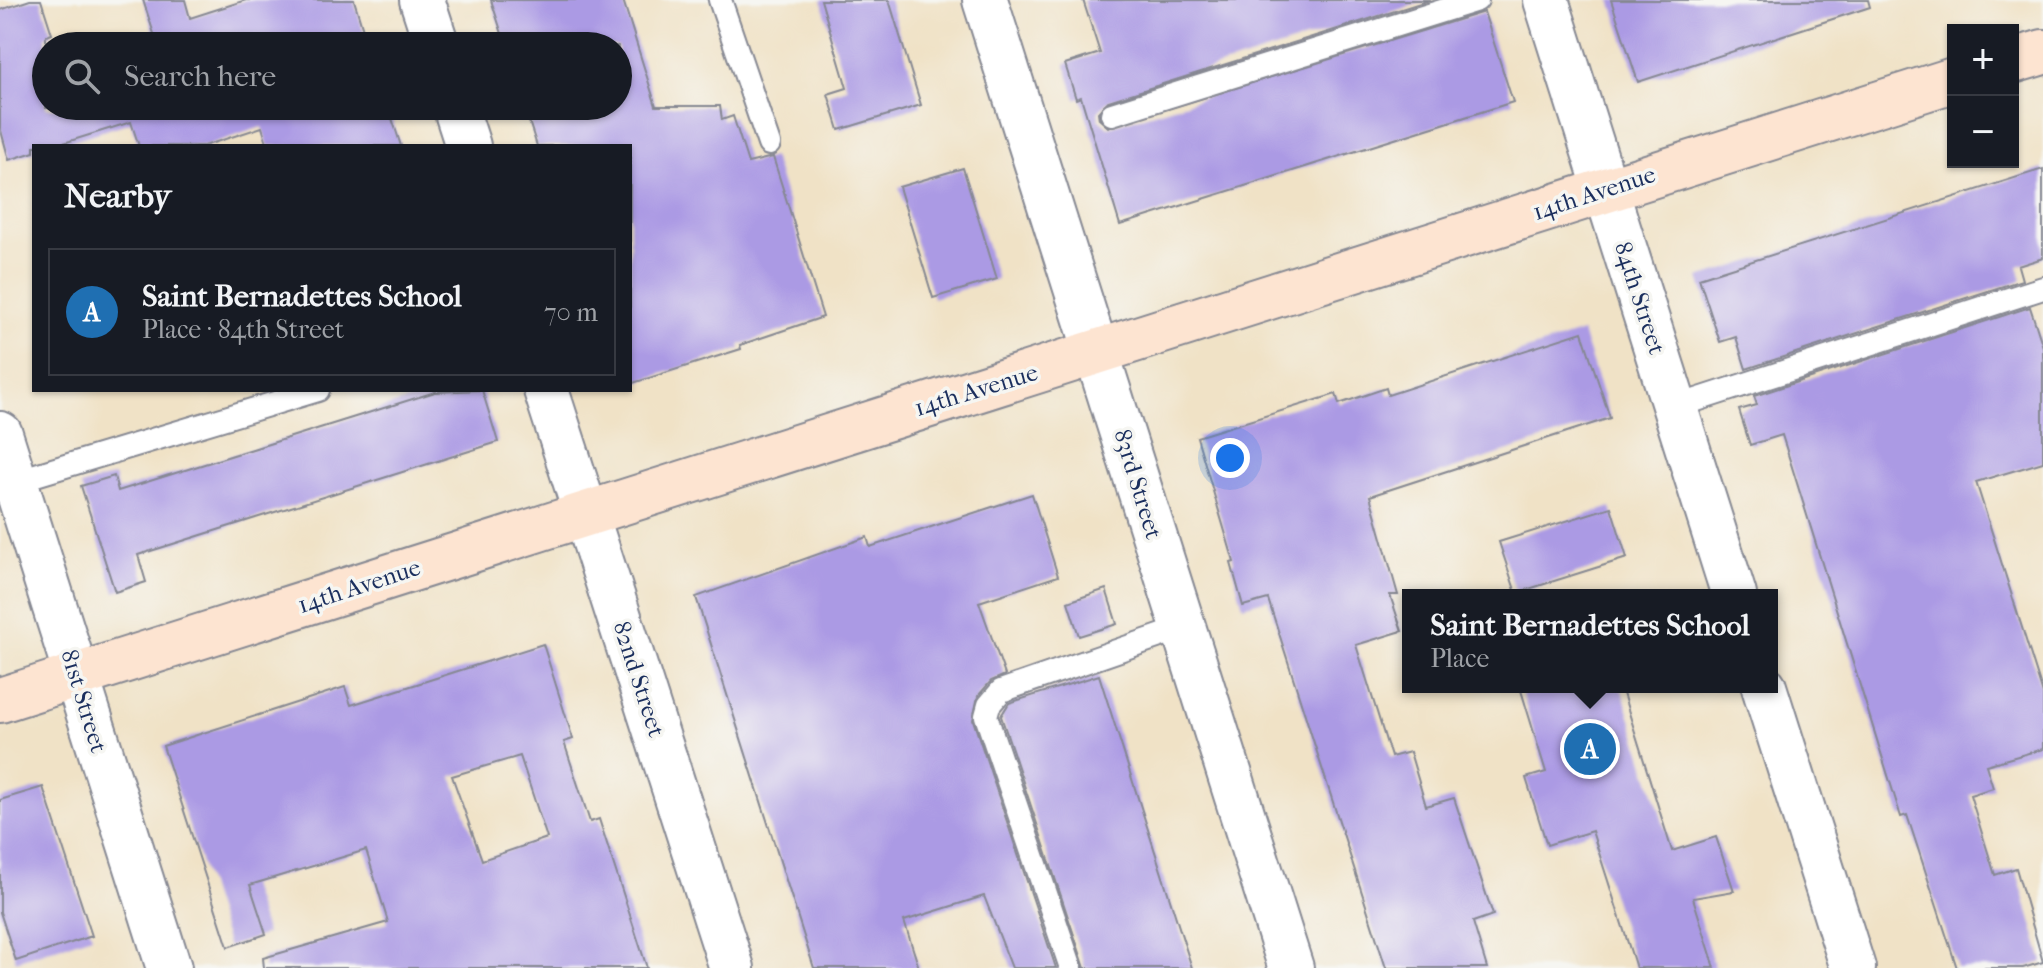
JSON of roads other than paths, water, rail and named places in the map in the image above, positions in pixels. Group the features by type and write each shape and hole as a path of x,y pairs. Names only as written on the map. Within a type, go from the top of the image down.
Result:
{"main road":[{"path":"2019,59 2043,52"},
{"name":"14th Avenue","path":"0,700 1947,82"}],"street":[{"path":"422,0 432,32"},
{"name":"83rd Street","path":"985,0 1291,968"},
{"name":"84th Street","path":"1546,0 1732,589"},
{"path":"460,120 467,144"},
{"name":"82nd Street","path":"547,392 732,968"},
{"name":"81st Street","path":"0,434 7,483 77,676 169,968"},
{"path":"1766,693 1853,968"}],"lane":[{"path":"720,0 769,144"},
{"path":"1112,114 1477,0"},
{"path":"1675,407 2043,288"},
{"path":"7,483 311,392"},
{"path":"1071,968 986,716 989,705 1001,691 1183,628"}],"place":[{"name":"Saint Bernadettes School","path":"1590,749"}]}
